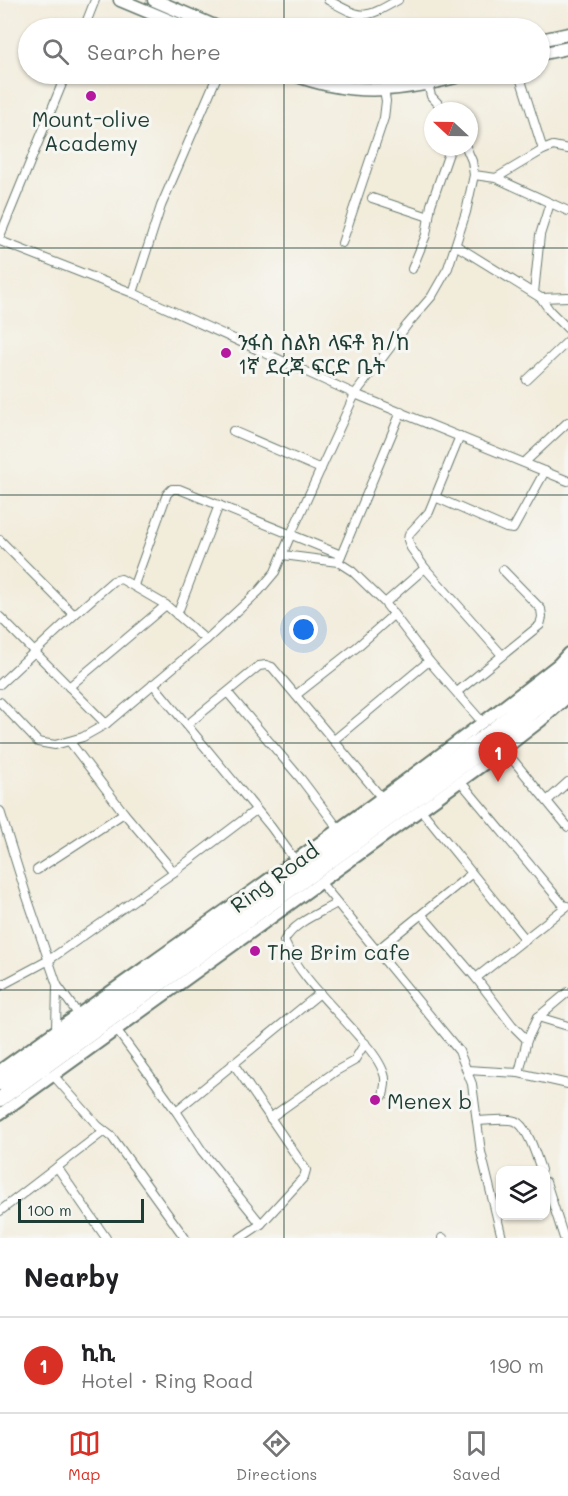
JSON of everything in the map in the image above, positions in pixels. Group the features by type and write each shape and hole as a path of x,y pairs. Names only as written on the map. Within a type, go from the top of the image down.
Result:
{"highway":[{"name":"Ring Road","path":"0,1083 489,733 568,668"},
{"name":"Ring Road","path":"0,1099 513,729 568,683"}],"main road":[{"path":"120,0 163,18"},
{"path":"154,0 196,18"},
{"path":"550,38 568,34"},
{"path":"550,52 568,48"},
{"path":"325,84 335,87 384,90 428,84"}],"street":[{"path":"88,18 95,0"},
{"path":"328,0 363,16 373,14 398,0"},
{"path":"0,236 62,84"},
{"path":"133,293 161,206 214,84"},
{"path":"428,84 431,96 437,102"},
{"path":"522,84 543,150"},
{"path":"342,243 384,118 386,101 384,90"},
{"path":"496,178 543,150 553,146 568,149"},
{"path":"412,269 426,235 431,205 448,156"},
{"path":"0,702 38,742 55,745 83,737 106,724 206,640 259,591 275,572 356,394 406,325 432,296 448,268 457,246 474,175 470,156"},
{"path":"474,175 496,178 568,211"},
{"path":"372,198 429,217"},
{"path":"534,293 540,235 550,203"},
{"path":"0,241 133,293 356,394 568,481"},
{"path":"457,246 541,298 568,329"},
{"path":"541,298 568,297"},
{"path":"527,380 568,341"},
{"path":"340,559 401,412"},
{"path":"525,462 568,422"},
{"path":"234,431 321,469"},
{"path":"460,436 429,512 409,534 408,540 425,568 502,655"},
{"path":"435,497 513,529 545,471"},
{"path":"134,585 167,494 172,489 179,489 291,534 340,559 385,603 429,661 483,723"},
{"path":"177,615 219,505"},
{"path":"0,540 74,615"},
{"path":"283,555 340,559"},
{"path":"385,603 425,568"},
{"path":"457,692 540,625 541,609 503,570"},
{"path":"0,684 113,581 121,579 166,605 206,640"},
{"path":"69,687 166,605"},
{"path":"296,695 393,615"},
{"path":"0,618 106,724"},
{"path":"0,1070 483,723 558,664 568,653"},
{"path":"334,740 429,661"},
{"path":"187,725 259,666 272,667 381,797"},
{"path":"153,684 295,860"},
{"path":"228,693 301,779 338,828"},
{"path":"0,1114 321,883 567,701"},
{"path":"70,742 124,813 174,872"},
{"path":"504,749 568,827"},
{"path":"460,781 567,906 476,978"},
{"path":"547,801 568,782"},
{"path":"0,986 49,960 174,872 256,810"},
{"path":"420,810 526,940"},
{"path":"0,811 57,985 78,1014"},
{"path":"37,870 124,813"},
{"path":"376,951 471,874"},
{"path":"321,883 459,1051 472,1084 481,1152 502,1238"},
{"path":"337,903 302,923 288,934 284,941 290,954 320,993 380,1063 386,1080 383,1096"},
{"path":"422,915 476,978 512,1025 527,1040"},
{"path":"56,1030 57,985"},
{"path":"519,1073 527,1040 538,1017 568,992"},
{"path":"176,1111 320,993"},
{"path":"538,1017 568,1026"},
{"path":"116,1029 202,1150 261,1224"},
{"path":"270,1118 336,1071 354,1061 364,1043"},
{"path":"233,1064 306,1170 303,1177 261,1224 240,1238"},
{"path":"467,1070 519,1073 568,1085"},
{"path":"53,1075 112,1137 185,1238"},
{"path":"477,1121 504,1120 515,1121 521,1125 539,1166"},
{"path":"0,1211 104,1131"},
{"path":"57,1167 102,1237"},
{"path":"550,1194 564,1238"}],"place":[{"name":"Mount-olive Academy","path":"91,96"},
{"name":"ንፋስ ስልክ ላፍቶ ክ/ከ 1ኛ ደረጃ ፍርድ ቤት","path":"226,353"},
{"name":"ኪኪ","path":"498,782"},
{"name":"The Brim cafe","path":"255,951"},
{"name":"Menex b","path":"375,1100"}]}
